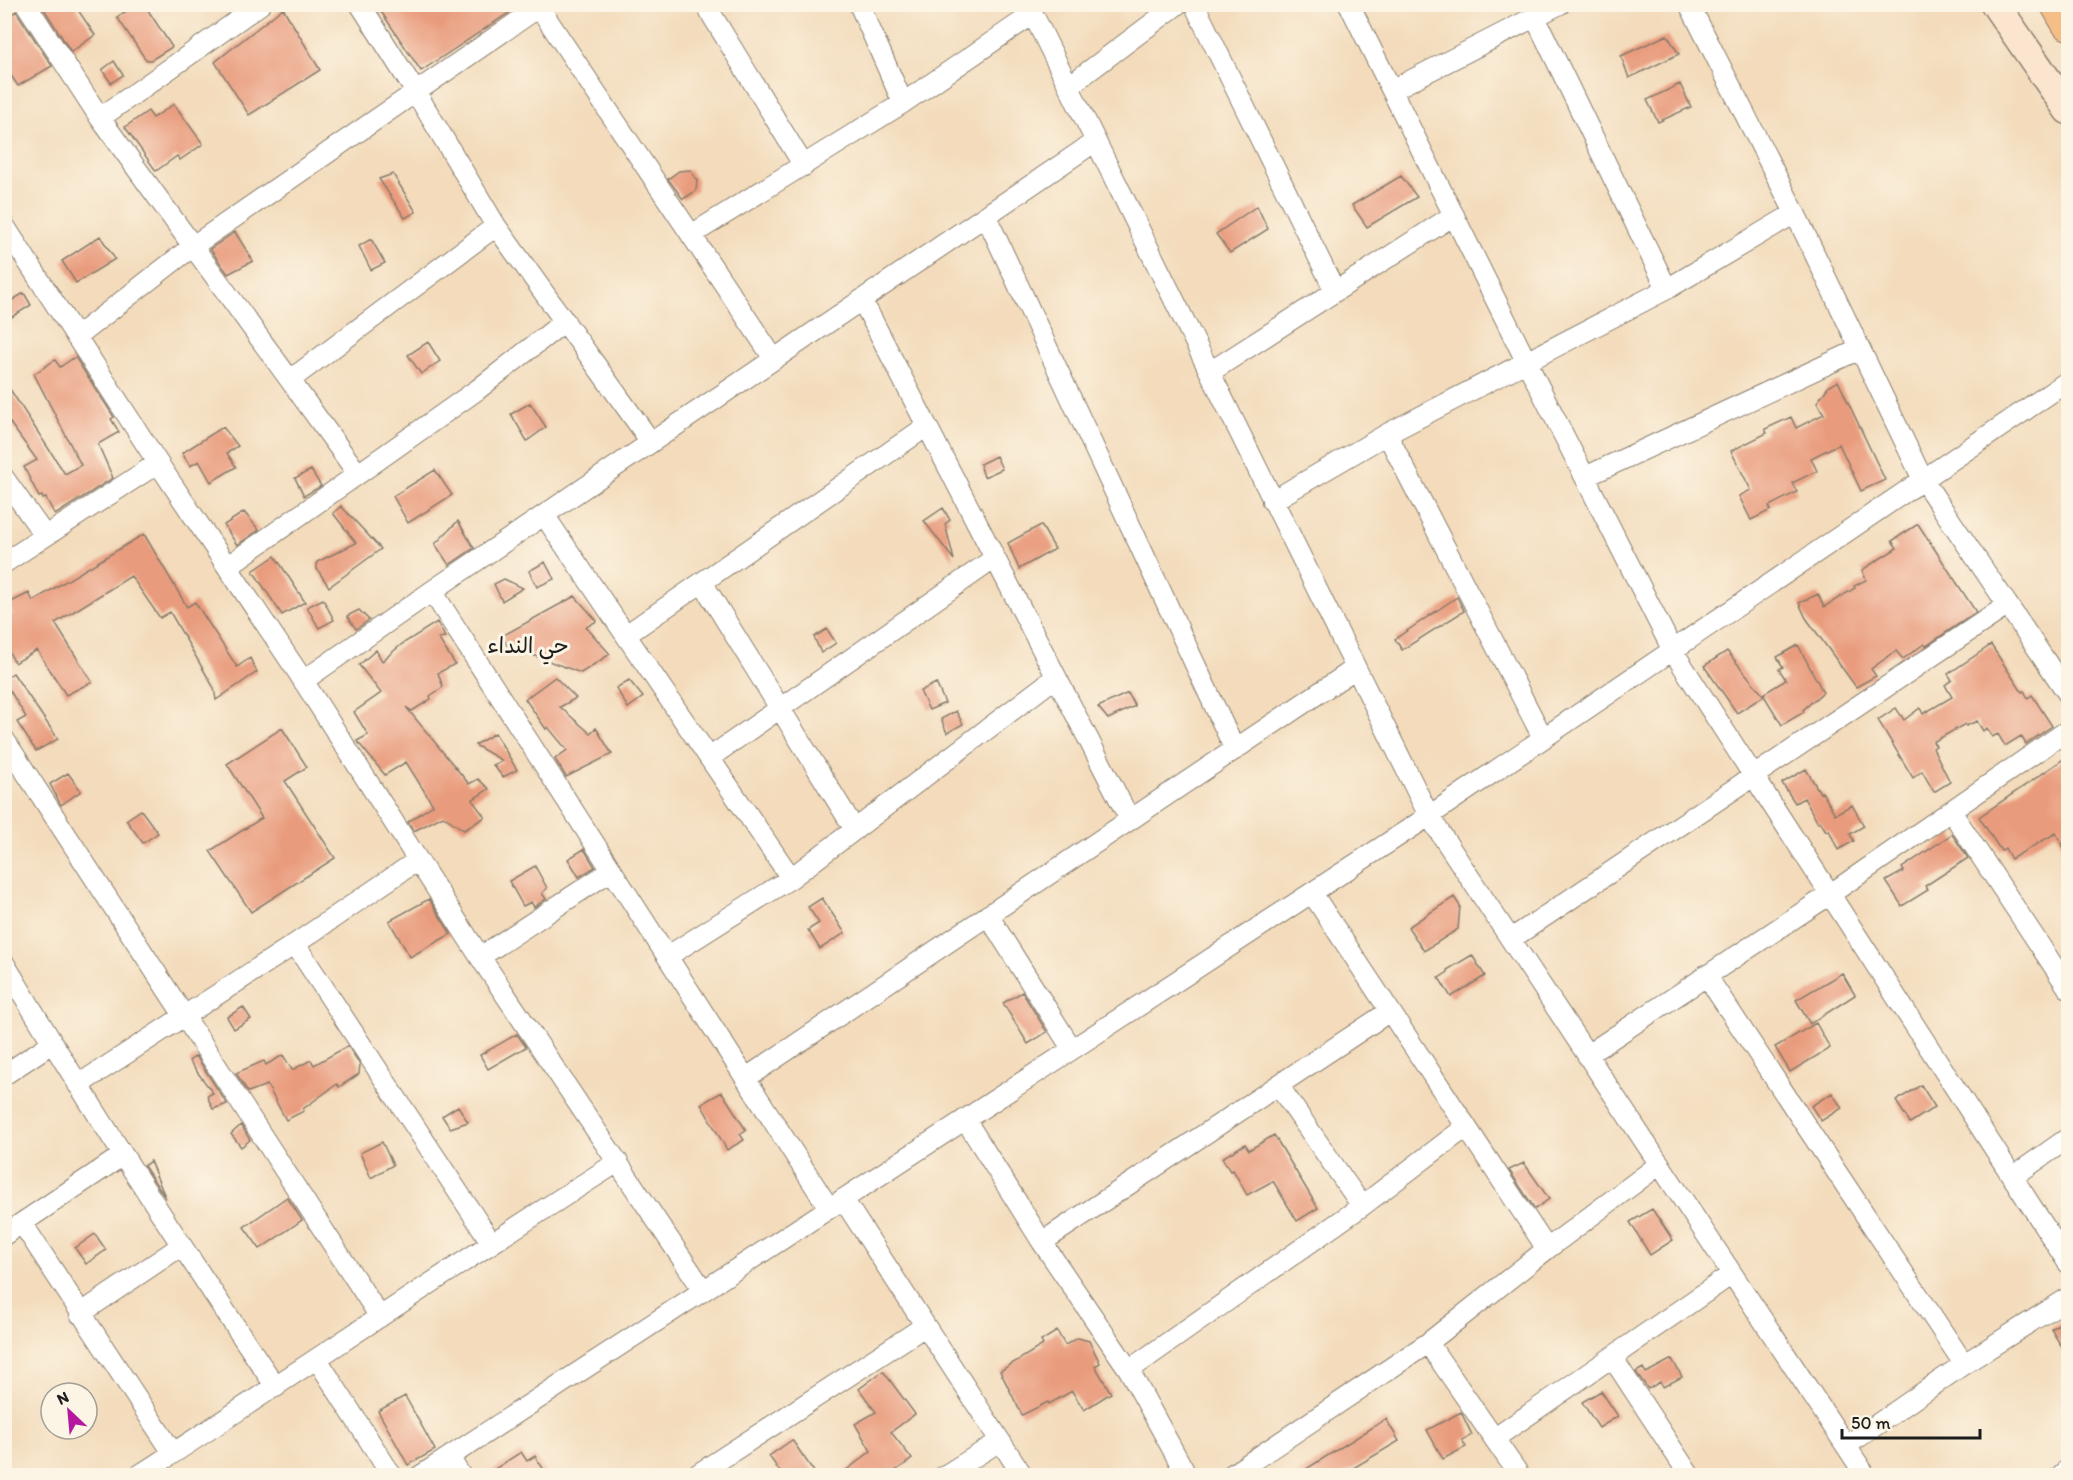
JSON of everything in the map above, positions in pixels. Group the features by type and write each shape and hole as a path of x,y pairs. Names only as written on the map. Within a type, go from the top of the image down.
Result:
{"highway":[{"path":"2056,4 2068,23"}],"main road":[{"path":"1995,4 2068,110"}],"street":[{"path":"26,4 100,118 358,474"},
{"path":"100,118 261,4"},
{"path":"360,4 496,226 651,442"},
{"path":"705,4 804,166"},
{"path":"859,4 903,104"},
{"path":"1069,86 1178,4"},
{"path":"1194,4 1335,291"},
{"path":"1349,4 1673,651 1829,895 2014,1176 2068,1263"},
{"path":"1392,90 1560,4"},
{"path":"1689,4 1795,213 1923,480 2068,694"},
{"path":"76,337 194,246 538,6 774,359"},
{"path":"691,235 903,104 1030,9 1429,816 1866,1476"},
{"path":"1535,17 1667,289"},
{"path":"303,681 1096,141"},
{"path":"1272,501 1387,434 1667,289 1795,213"},
{"path":"1210,372 1454,215"},
{"path":"986,216 1235,750"},
{"path":"4,225 303,681 480,957 703,1290"},
{"path":"290,380 496,226"},
{"path":"862,300 1130,820"},
{"path":"228,566 477,390 565,321"},
{"path":"1586,477 1860,349"},
{"path":"420,1476 1429,816 2068,381"},
{"path":"626,635 927,426"},
{"path":"1387,434 1543,738"},
{"path":"4,563 158,463"},
{"path":"4,478 45,536"},
{"path":"544,515 791,878"},
{"path":"709,758 995,558"},
{"path":"702,582 855,830"},
{"path":"432,591 746,1078 926,1326 1023,1476"},
{"path":"1511,939 2008,605"},
{"path":"746,1078 1356,668"},
{"path":"668,956 791,878 1056,677"},
{"path":"1587,1055 1829,895 2068,730"},
{"path":"4,739 380,1317"},
{"path":"1951,811 2068,988"},
{"path":"78,1085 295,944 418,860"},
{"path":"480,957 612,870"},
{"path":"1312,893 1547,1249"},
{"path":"988,915 1072,1049"},
{"path":"295,944 491,1242"},
{"path":"4,963 51,1043 181,1246 276,1387"},
{"path":"1706,975 1964,1364"},
{"path":"1042,1242 1390,1011"},
{"path":"4,1075 51,1043"},
{"path":"1278,1085 1362,1206"},
{"path":"965,1119 1042,1242 1129,1370 1187,1476"},
{"path":"1129,1370 1362,1206 1466,1127"},
{"path":"2014,1176 2068,1138"},
{"path":"4,1235 123,1155"},
{"path":"138,1476 276,1387 491,1242 618,1162"},
{"path":"1230,1476 1428,1343 1660,1164"},
{"path":"22,1223 173,1453"},
{"path":"80,1314 181,1246"},
{"path":"1495,1438 1732,1274"},
{"path":"1846,1446 1964,1364 2068,1298"},
{"path":"695,1476 926,1326"},
{"path":"1428,1343 1520,1476"},
{"path":"1612,1357 1690,1476"},
{"path":"317,1359 392,1476"},
{"path":"944,1476 1000,1441"},
{"path":"449,1457 461,1476"},
{"path":"2060,1476 2068,1469"}],"building":[{"path":"41,4 74,4 95,35 71,52"},
{"path":"137,4 144,4 172,47 151,60 146,60 117,17"},
{"path":"376,4 522,4 421,71"},
{"path":"283,8 320,70 249,115 215,62"},
{"path":"16,11 52,66 18,86 4,65 4,20"},
{"path":"1667,35 1679,54 1629,78 1621,56"},
{"path":"114,61 123,75 111,83 102,70"},
{"path":"1680,84 1691,107 1658,122 1647,100"},
{"path":"174,104 203,144 180,160 177,156 156,171 125,127 148,111 153,118"},
{"path":"690,170 697,180 696,191 683,199 668,179 679,171"},
{"path":"393,174 416,212 405,218 379,179"},
{"path":"1401,176 1417,197 1367,227 1352,205"},
{"path":"1257,206 1268,229 1230,253 1216,234"},
{"path":"235,232 253,261 228,274 210,249"},
{"path":"100,236 115,259 76,283 62,261"},
{"path":"371,239 385,263 371,270 359,246"},
{"path":"24,293 31,305 4,322 4,305"},
{"path":"428,342 440,361 421,374 408,355"},
{"path":"75,357 114,417 111,419 119,432 98,444 113,478 55,515 46,498 39,497 24,467 37,460 10,423 4,426 4,380 65,474 81,465 34,374 55,360 60,367"},
{"path":"1838,381 1885,480 1861,491 1839,444 1811,458 1817,471 1792,483 1797,492 1769,506 1771,510 1751,520 1739,496 1751,490 1731,451 1767,433 1765,429 1791,417 1796,428 1824,414 1817,402 1829,386"},
{"path":"530,403 546,427 527,441 511,414"},
{"path":"223,427 238,446 227,453 236,467 211,482 199,461 190,466 182,453"},
{"path":"996,456 1002,469 984,477 980,464"},
{"path":"311,470 321,486 304,496 295,478"},
{"path":"435,470 452,495 408,523 393,496"},
{"path":"341,506 381,549 329,587 317,569 317,562 356,543 333,513"},
{"path":"943,508 950,520 945,524 954,560 924,521"},
{"path":"244,512 259,530 237,545 224,525"},
{"path":"458,521 474,548 449,565 435,544"},
{"path":"1918,524 1976,612 1903,659 1896,651 1871,669 1876,676 1856,687 1806,618 1799,603 1818,594 1824,607 1855,588 1854,586 1866,580 1862,570 1897,548 1892,541"},
{"path":"1041,525 1055,549 1019,569 1008,543"},
{"path":"144,534 187,607 195,602 237,667 250,658 257,672 216,700 214,688 170,612 160,618 131,576 55,623 92,682 66,695 37,650 15,663 4,643 4,620 13,615 7,604 29,593 33,601"},
{"path":"275,556 305,602 282,615 253,571"},
{"path":"545,562 554,579 537,587 529,571"},
{"path":"504,579 523,588 502,601 494,584"},
{"path":"575,596 597,621 586,627 610,654 581,673 527,653 522,656 519,650 512,654 502,636"},
{"path":"1457,597 1464,611 1402,650 1395,639"},
{"path":"323,599 334,620 319,628 307,607"},
{"path":"359,610 369,620 356,629 347,616"},
{"path":"437,622 445,637 438,638 455,664 438,673 443,687 430,696 431,699 412,711 406,707 469,784 478,779 489,789 472,800 485,817 464,830 443,816 414,831 408,822 433,805 406,762 385,775 357,741 368,735 354,712 381,693 359,665 376,650 382,661 402,644"},
{"path":"827,629 836,643 821,653 814,637"},
{"path":"1798,645 1823,692 1803,710 1804,712 1782,725 1763,694 1786,680 1779,669 1783,667 1777,657"},
{"path":"1991,645 2022,692 2024,691 2028,698 2032,695 2052,726 2026,744 2021,736 2005,746 1998,734 1992,737 1987,728 1983,731 1977,721 1966,726 1965,724 1933,742 1936,746 1933,748 1950,782 1934,792 1922,771 1913,778 1878,720 1896,708 1904,720 1920,708 1923,714 1952,697 1945,685 1952,680 1948,674"},
{"path":"1727,651 1764,696 1737,713 1704,666"},
{"path":"13,673 58,739 36,751 17,722 26,717 4,681"},
{"path":"555,677 576,698 560,707 590,733 596,728 612,754 566,777 555,759 567,750 548,727 546,729 525,699"},
{"path":"629,680 643,697 628,708 616,688"},
{"path":"936,683 945,703 929,710 920,691"},
{"path":"1128,693 1135,706 1108,719 1098,707"},
{"path":"956,711 963,724 947,733 941,719"},
{"path":"282,728 307,767 285,781 335,858 251,912 210,851 262,818 227,764"},
{"path":"495,733 517,770 503,777 493,765 503,761 475,745"},
{"path":"2068,756 2068,857 2056,833 2011,859 2005,848 2001,851 1979,817"},
{"path":"1806,769 1835,814 1852,805 1864,826 1850,834 1854,841 1838,850 1829,830 1826,831 1820,821 1818,823 1804,798 1795,803 1782,783"},
{"path":"68,773 81,791 61,805 50,784"},
{"path":"141,810 158,833 143,843 126,820"},
{"path":"1952,834 1968,858 1925,886 1928,890 1902,906 1886,881 1904,871 1902,868"},
{"path":"584,849 595,867 579,877 568,859"},
{"path":"535,866 547,888 542,893 546,899 534,907 531,902 523,906 509,881"},
{"path":"1454,897 1460,906 1458,929 1424,951 1408,927"},
{"path":"822,898 845,933 820,949 808,930 819,923 808,907"},
{"path":"429,899 451,934 410,957 389,921"},
{"path":"1472,955 1485,976 1451,997 1439,978 1448,972 1447,970"},
{"path":"1842,973 1855,995 1810,1024 1796,1000"},
{"path":"1022,992 1047,1032 1028,1044 1003,1003"},
{"path":"243,1007 251,1019 234,1029 227,1017"},
{"path":"1816,1023 1830,1048 1790,1072 1775,1047"},
{"path":"517,1034 526,1047 488,1069 480,1055"},
{"path":"348,1046 360,1064 359,1074 339,1087 337,1084 303,1109 304,1111 286,1120 267,1085 248,1092 236,1073 264,1061 266,1065 283,1055 292,1070 311,1060 314,1065"},
{"path":"196,1056 227,1104 213,1109 207,1096 213,1093 189,1061"},
{"path":"1921,1085 1935,1107 1910,1123 1896,1101"},
{"path":"722,1092 746,1130 740,1134 744,1140 727,1150 701,1104"},
{"path":"1832,1093 1842,1108 1821,1121 1811,1106"},
{"path":"458,1106 468,1122 450,1128 442,1116"},
{"path":"241,1125 250,1140 241,1147 231,1134"},
{"path":"1274,1135 1318,1208 1297,1221 1273,1181 1247,1195 1233,1170 1230,1171 1222,1158 1245,1144 1249,1150"},
{"path":"382,1142 393,1165 371,1178 360,1153"},
{"path":"150,1161 166,1199 144,1166"},
{"path":"1524,1163 1549,1199 1535,1209 1509,1170"},
{"path":"287,1197 302,1220 260,1249 244,1227"},
{"path":"1652,1209 1673,1240 1650,1255 1630,1222"},
{"path":"95,1234 106,1250 86,1264 75,1248"},
{"path":"2068,1318 2068,1358 2051,1329"},
{"path":"1057,1331 1065,1345 1078,1338 1089,1341 1100,1363 1095,1366 1111,1393 1084,1410 1072,1391 1022,1415 1000,1371 1043,1345 1041,1341"},
{"path":"1672,1359 1682,1377 1663,1387 1660,1382 1648,1389 1636,1372 1643,1368 1646,1373"},
{"path":"883,1371 915,1414 891,1432 912,1459 888,1476 839,1476 871,1451 855,1424 876,1412 859,1389"},
{"path":"1601,1391 1618,1416 1599,1428 1582,1402"},
{"path":"405,1396 435,1450 408,1465 378,1411"},
{"path":"1461,1412 1472,1435 1462,1440 1466,1447 1443,1459 1427,1430"},
{"path":"1386,1419 1399,1441 1340,1476 1295,1476"},
{"path":"792,1440 817,1476 783,1476 769,1456"},
{"path":"521,1452 527,1461 535,1456 548,1476 484,1476"}],"district":[{"name":"حي النداء","path":"528,645"}]}
